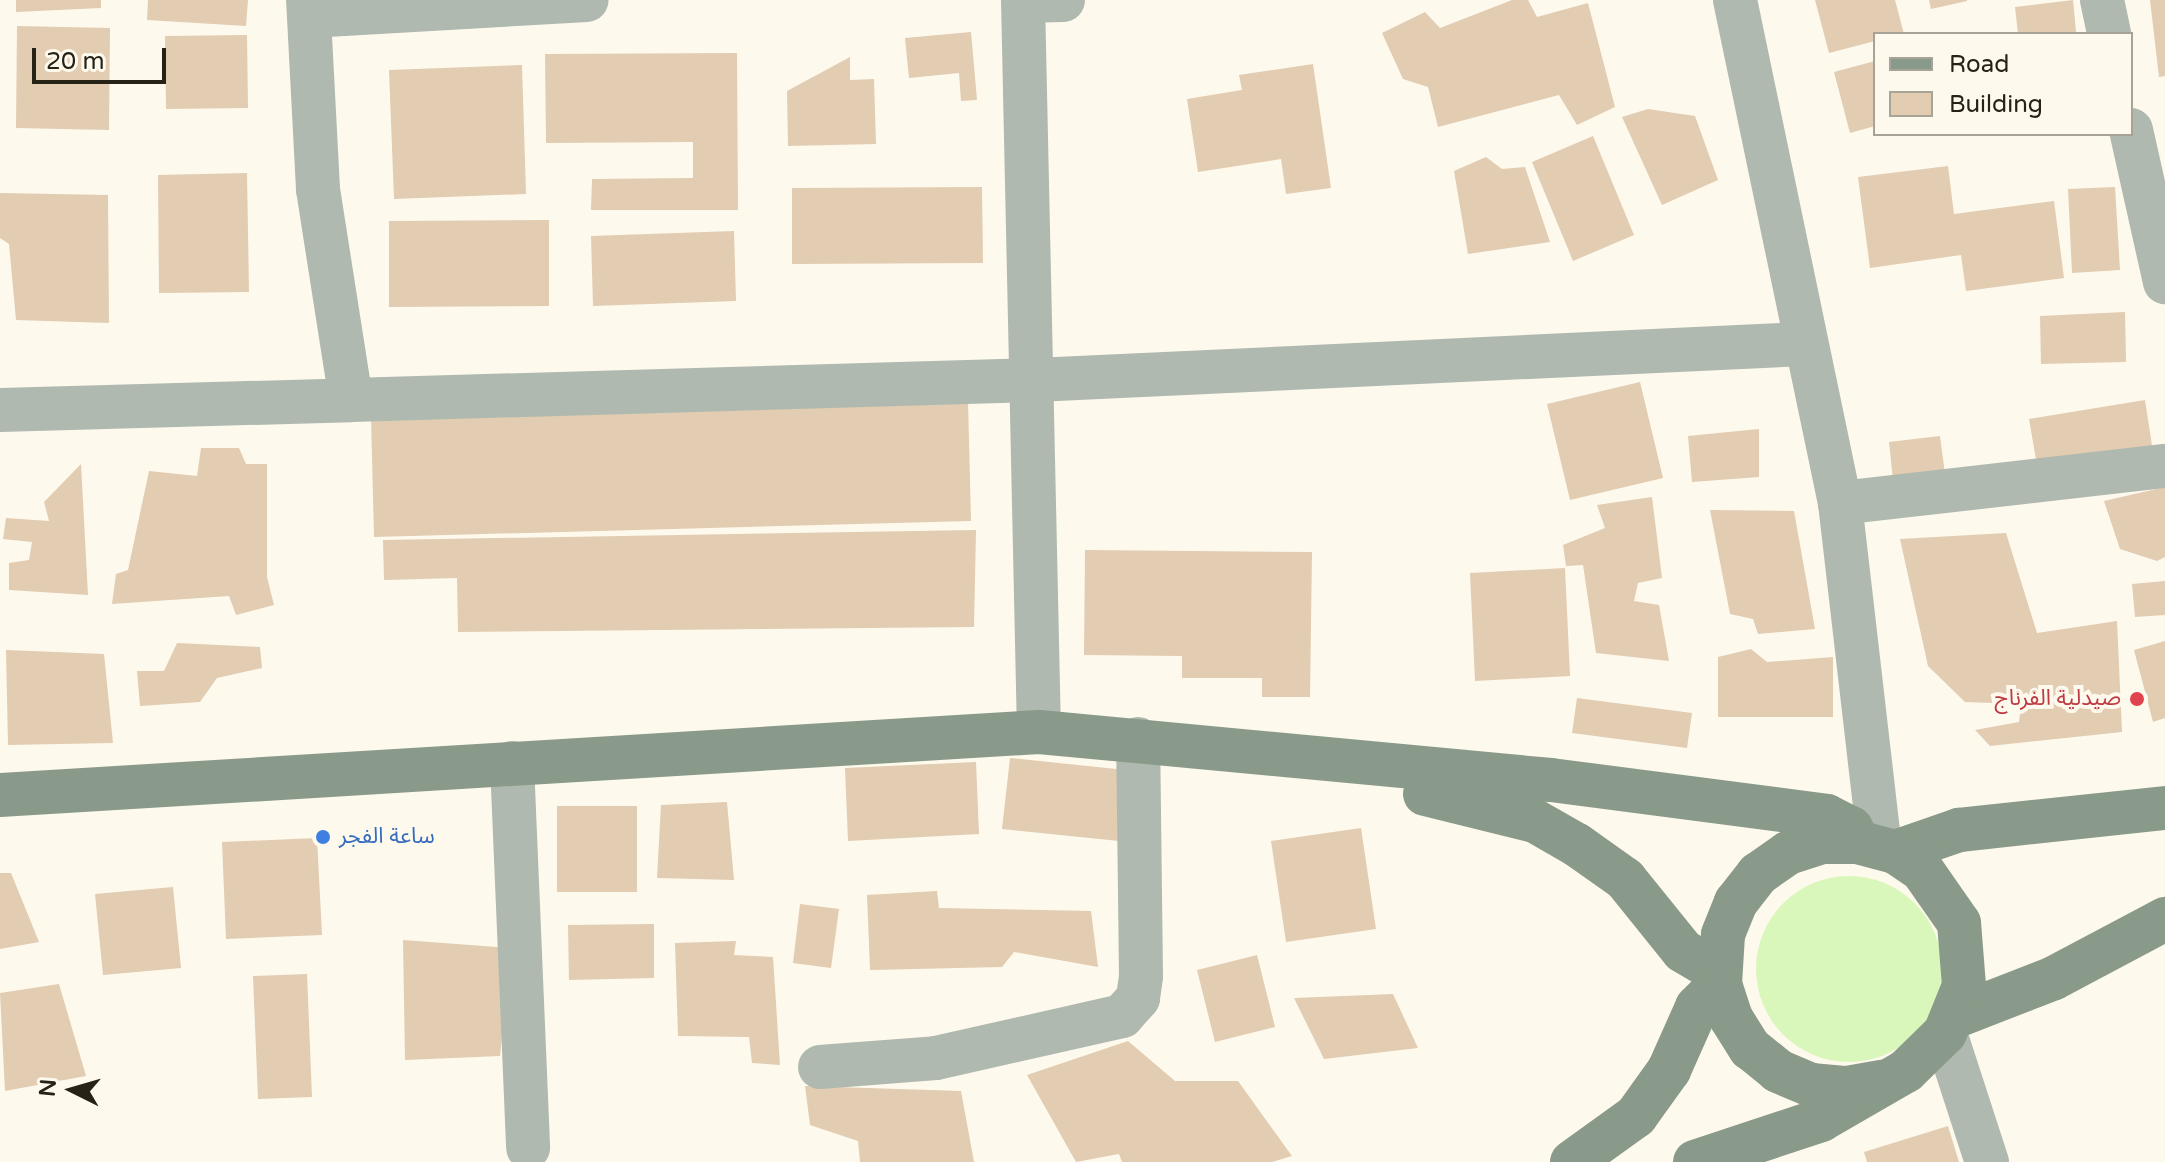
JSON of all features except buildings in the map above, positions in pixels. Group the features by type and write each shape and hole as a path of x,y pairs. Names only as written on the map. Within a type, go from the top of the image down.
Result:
{"main road":[{"path":"0,795 1039,732 1271,751 1827,816 1851,828 1944,894 1959,923 1964,986 1950,1025 1928,1054 1821,1120 1695,1162"},
{"path":"1271,751 1332,784 1471,801 1535,821 1625,879 1683,951 1719,978"},
{"path":"1882,1082 1847,1088 1811,1085 1778,1071 1750,1048 1719,978 1723,935 1736,902 1758,874 1788,853 1822,842 1878,847 1959,830 2165,808"},
{"path":"1950,1025 2054,978 2165,919"},
{"path":"1572,1162 1636,1116 1669,1070 1697,1007 1719,978"}],"street":[{"path":"351,400 318,189 308,8 587,0"},
{"path":"1039,732 1035,380 1023,0 1063,0"},
{"path":"1735,0 1804,344 1840,503 1878,847"},
{"path":"2102,0 2109,32"},
{"path":"2132,136 2165,282"},
{"path":"0,410 1035,380 1804,344"},
{"path":"1840,503 2165,466"},
{"path":"820,1067 936,1058 1122,1016 1138,998 1141,976 1138,739"},
{"path":"512,763 528,1148"},
{"path":"1950,1025 1987,1162"}],"green space":[{"path":"1849,876 1885,883 1915,903 1935,933 1942,969 1935,1005 1915,1035 1885,1055 1849,1062 1813,1055 1783,1035 1763,1005 1756,969 1763,933 1783,903 1813,883"}],"place":[{"name":"صيدلية الفرناج","path":"2137,699"},
{"name":"ساعة الفجر","path":"323,837"}]}
